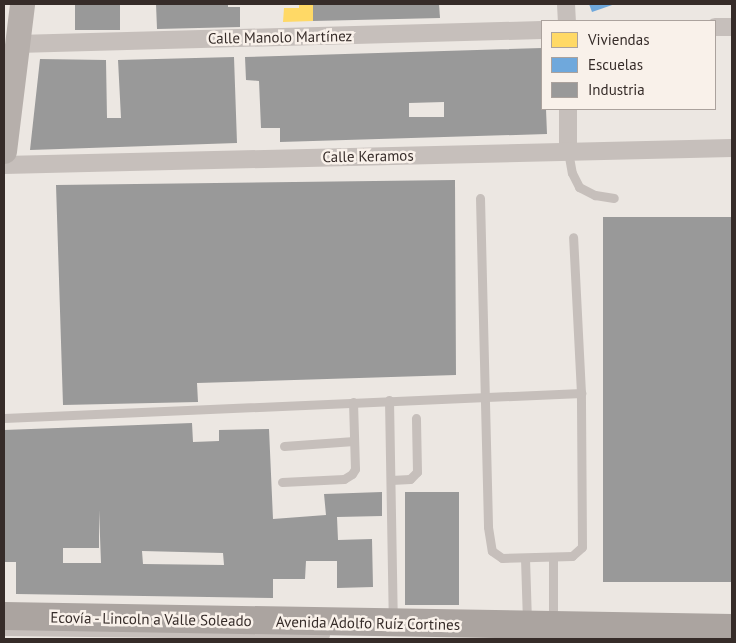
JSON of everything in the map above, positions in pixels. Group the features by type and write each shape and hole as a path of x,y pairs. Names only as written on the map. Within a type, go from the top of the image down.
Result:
{"main road":[{"path":"4,138 22,4"},
{"name":"Avenida Adolfo Ruíz Cortines","path":"4,616 732,628"}],"street":[{"path":"566,4 567,20"},
{"path":"716,27 732,26"},
{"name":"Calle Manolo Martínez","path":"17,44 541,30"},
{"path":"568,110 568,151"},
{"name":"Calle Keramos","path":"4,165 732,148"}],"lane":[{"path":"568,151 572,173 579,187 595,195 614,198"},
{"path":"480,198 484,396 490,544 497,557 553,558 572,556 582,546 581,393 573,237"},
{"path":"4,418 581,393"},
{"path":"390,400 393,623"},
{"path":"282,482 348,478 355,468 353,402"},
{"path":"391,480 410,479 417,472 416,418"},
{"path":"284,446 354,441"},
{"path":"525,558 540,626"},
{"path":"540,626 553,558"},
{"name":"Ecovía - Lincoln a Valle Soleado","path":"4,631 338,635"}],"building: Viviendas":[{"path":"299,4 313,4 313,21 283,22 284,8 299,8"}],"building: Escuelas":[{"path":"589,4 615,4 592,12"}],"building: Industria":[{"path":"75,4 120,4 120,30 75,30"},
{"path":"156,4 228,4 228,7 240,7 240,27 157,29"},
{"path":"313,4 439,4 440,18 313,21"},
{"path":"541,48 541,110 546,110 547,134 280,142 280,128 261,128 259,81 246,80 245,57","holes":["444,102 444,117 409,117 409,103"]},
{"path":"234,57 237,143 30,150 40,59 106,60 107,118 121,118 118,60"},
{"path":"455,180 456,375 197,383 198,402 63,405 56,185"},
{"path":"603,217 732,217 732,582 603,582"},
{"path":"192,423 193,442 219,441 219,430 269,429 273,519 326,515 324,494 382,492 382,516 337,517 338,540 372,539 373,587 337,588 337,561 306,561 305,579 273,579 273,598 16,594 16,562 4,562 4,430","holes":["99,510 101,563 63,563 63,548 99,548","142,551 223,553 224,565 143,564"]},
{"path":"405,492 459,492 459,605 405,605"}]}
